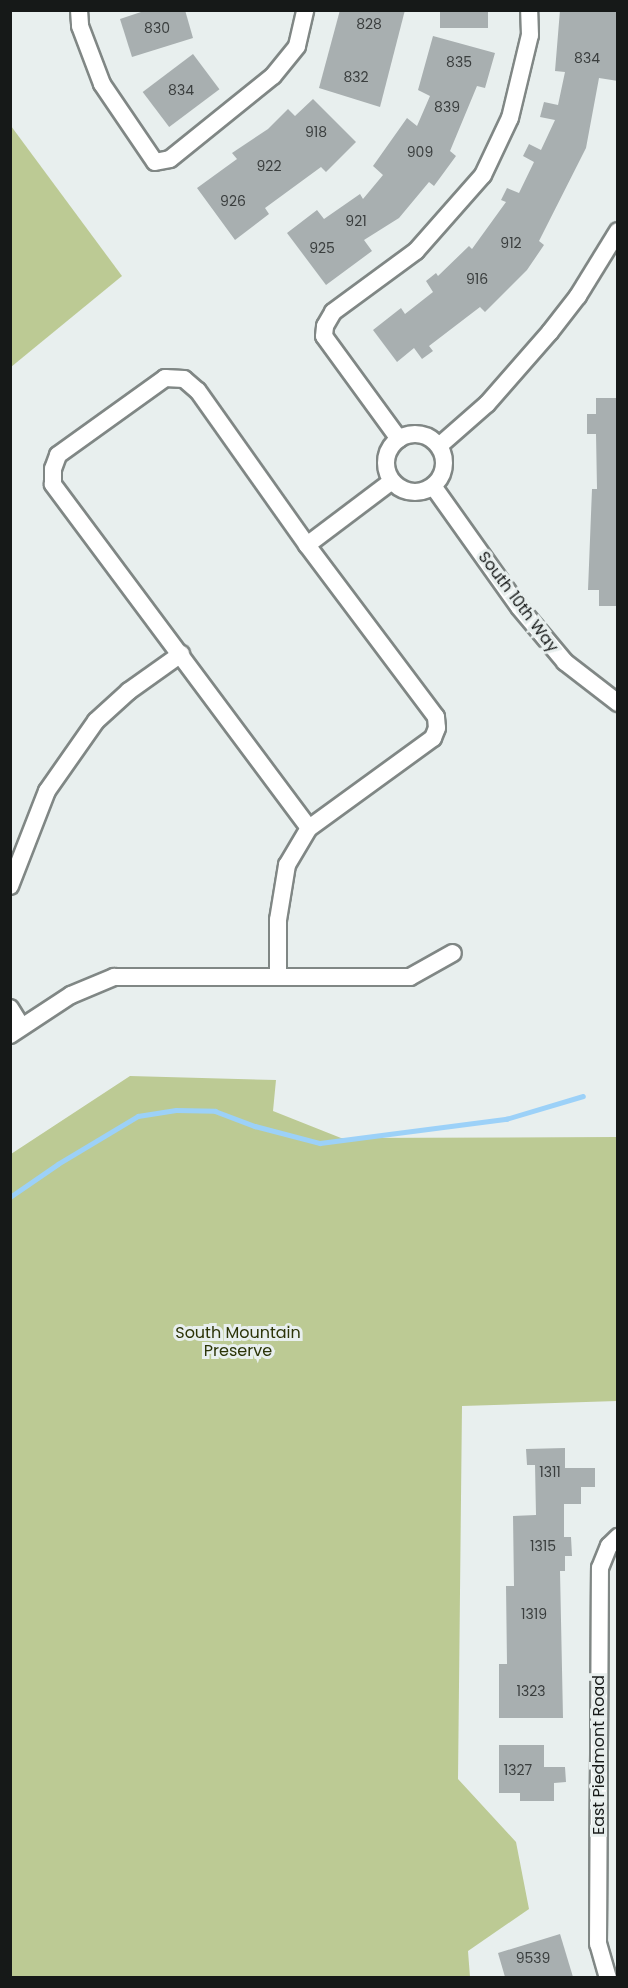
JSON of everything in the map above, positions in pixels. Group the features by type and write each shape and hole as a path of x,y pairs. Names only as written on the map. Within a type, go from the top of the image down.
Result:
{"street":[{"path":"79,10 80,26 102,84 137,141 155,162 170,159 273,76 297,46 305,10"},
{"path":"399,439 324,336 325,326 333,312 416,251 483,175 516,97 530,35 529,10"},
{"path":"439,446 487,404 550,332 578,296 618,231"},
{"path":"278,977 278,920 287,865 309,828 432,738 436,728 436,717 307,545 198,391 184,379 165,378 58,455 53,469 53,484 309,828"},
{"path":"424,435 439,446 443,471 433,486 416,492 398,487 392,481 387,454 399,439 424,435"},
{"path":"307,545 392,481"},
{"name":"South 10th Way","path":"433,486 519,608 557,653 618,703"},
{"path":"10,886 47,790 96,722 129,691 181,654"},
{"path":"10,1008 16,1031 71,994 114,977 410,977 453,953"},
{"name":"East Piedmont Road","path":"608,1977 598,1944 600,1568 609,1546 618,1537"}],"green space":[{"path":"11,126 122,276 10,367"},
{"name":"South Mountain Preserve","path":"130,1076 276,1080 273,1111 341,1138 617,1137 617,1401 462,1406 458,1779 516,1842 529,1909 468,1951 470,1977 11,1977 11,1154"}],"building":[{"path":"147,10 185,10 193,38 132,57 120,19"},
{"path":"340,10 405,10 380,107 319,88"},
{"path":"440,10 488,10 488,28 440,28"},
{"path":"560,10 618,10 618,81 599,78 586,148 539,241 544,245 527,270 485,312 480,307 429,346 433,351 422,359 414,348 397,362 373,330 401,308 405,314 433,292 426,281 436,273 438,276 469,246 472,249 506,202 501,200 507,188 519,193 534,162 523,156 529,144 541,150 555,120 540,117 544,102 558,105 565,72 555,71"},
{"path":"433,36 495,53 485,88 477,86 450,151 456,156 434,186 429,182 399,218 364,240 372,251 326,285 287,233 317,210 324,219 360,194 363,199 383,175 373,166 407,118 417,126 430,96 418,90"},
{"path":"193,54 219,89 169,127 143,92"},
{"path":"313,99 356,142 326,172 321,167 265,208 269,214 235,240 197,188 237,159 232,153 268,129 288,109 295,116"},
{"path":"596,398 618,398 618,606 599,606 599,590 588,590 592,489 597,489 596,434 587,434 587,414 596,414"},
{"path":"565,1448 565,1468 595,1468 595,1487 581,1487 581,1504 564,1504 564,1537 571,1537 572,1556 565,1556 565,1571 560,1571 563,1718 499,1718 499,1664 507,1664 506,1586 514,1586 513,1516 536,1515 535,1465 527,1465 526,1449"},
{"path":"499,1745 544,1745 544,1767 565,1767 566,1782 554,1783 554,1801 520,1801 520,1793 499,1793"},
{"path":"560,1934 573,1977 505,1977 498,1953"}],"waterway":[{"path":"10,1197 58,1164 138,1116 176,1110 215,1111 255,1126 320,1143 506,1119 583,1096"}]}
